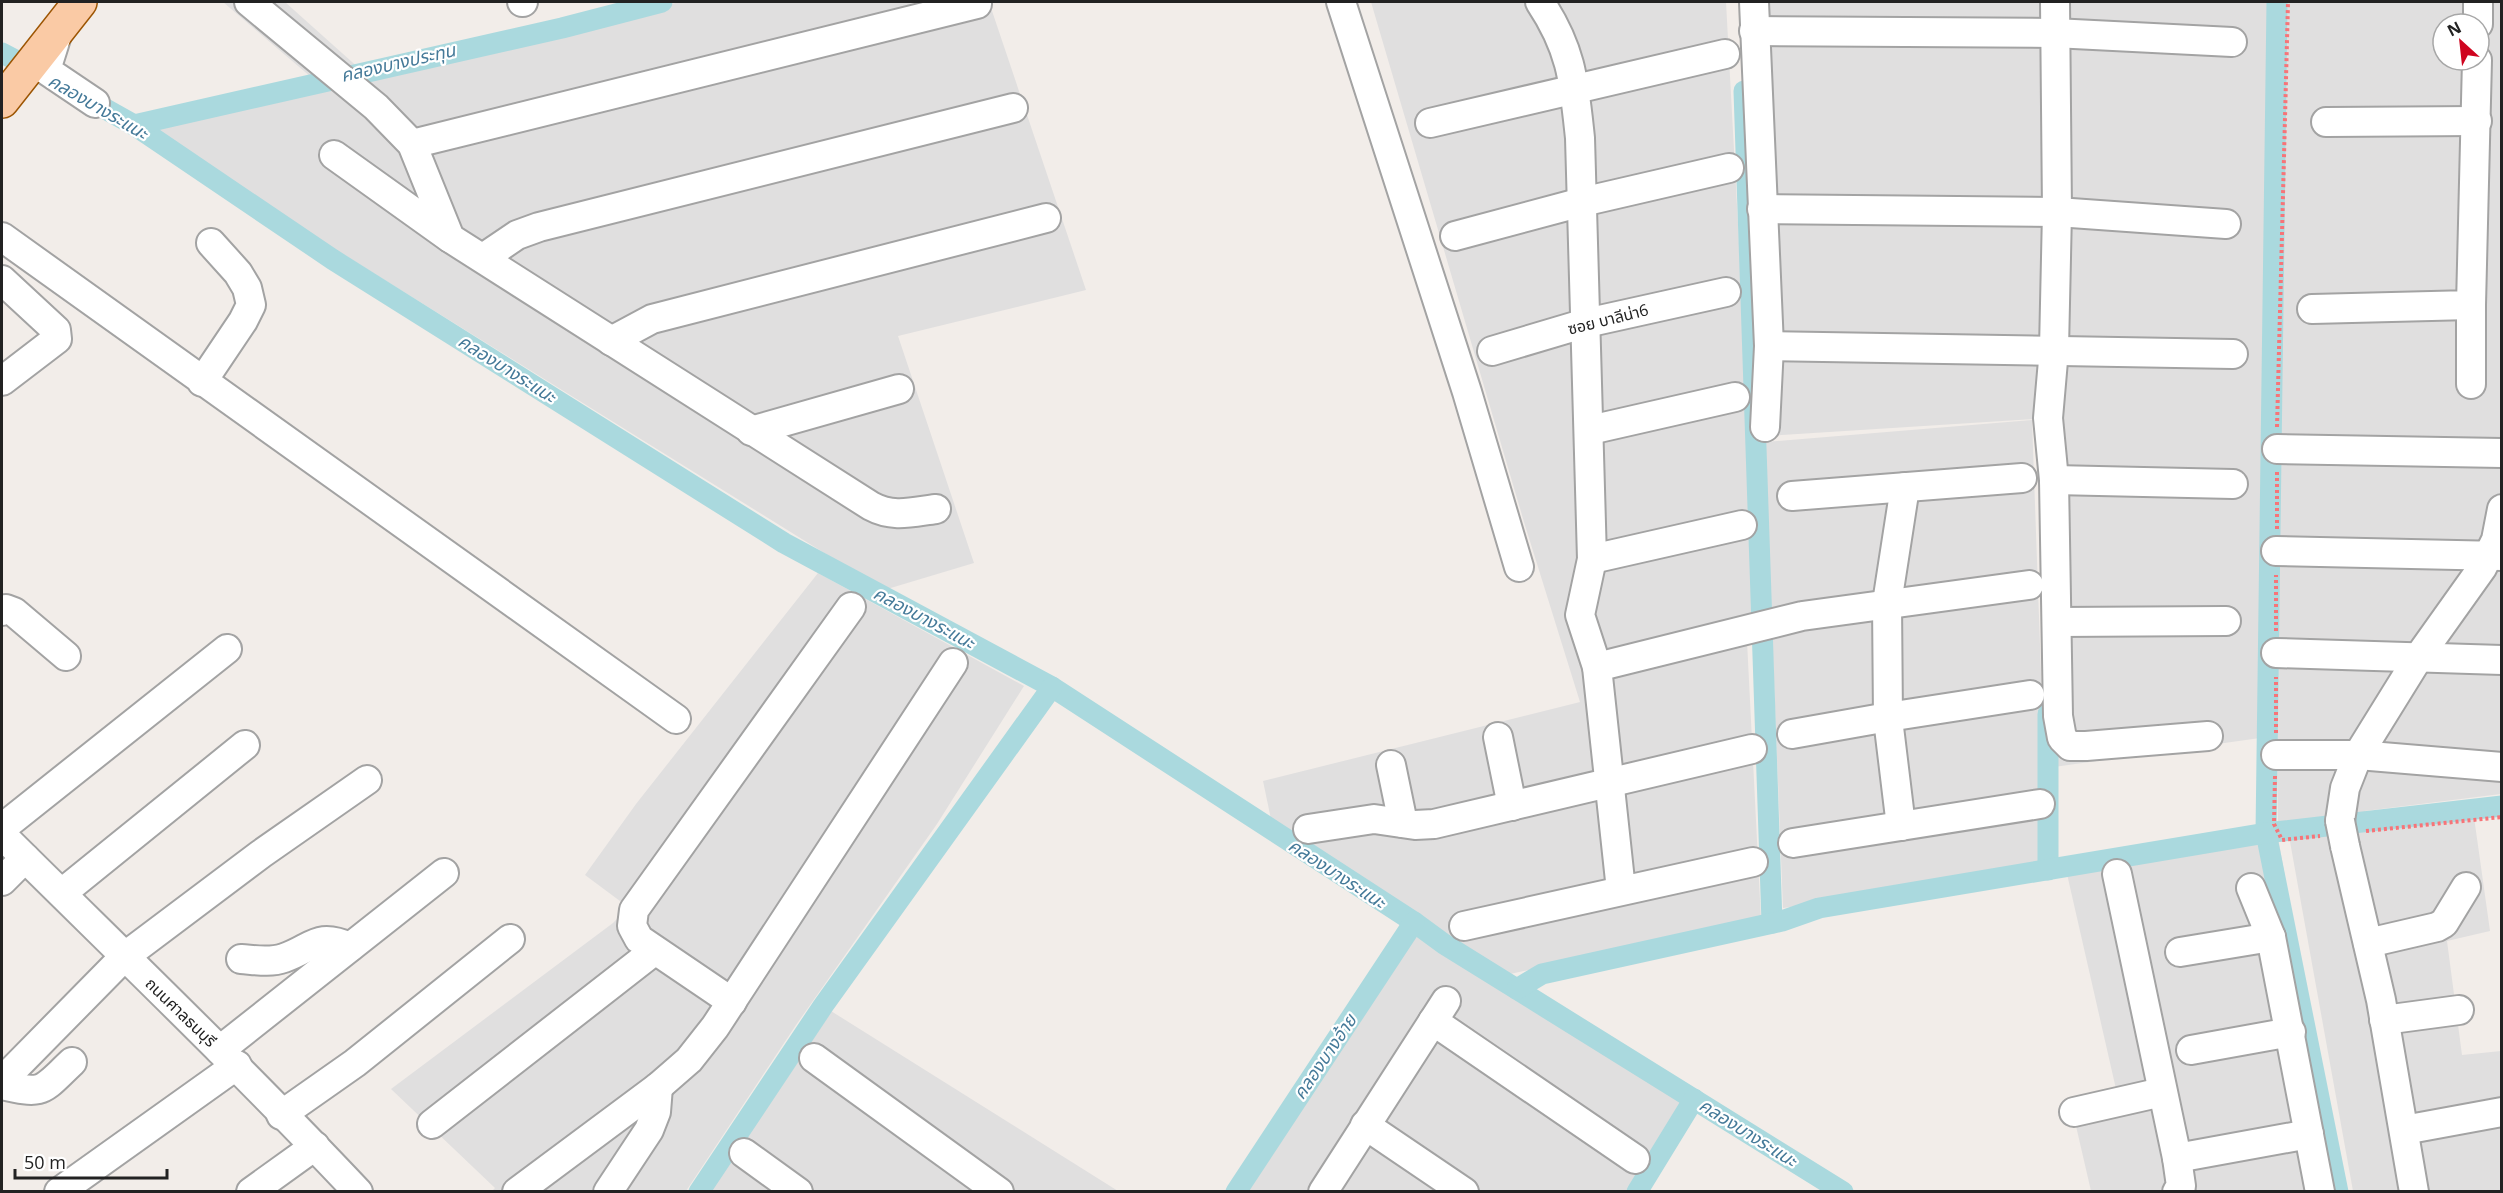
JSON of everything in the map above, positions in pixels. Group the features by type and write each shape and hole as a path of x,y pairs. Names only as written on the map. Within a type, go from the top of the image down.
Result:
{"main road":[{"path":"5,97 69,10"}],"street":[{"path":"249,2 376,107 412,144 450,238"},
{"path":"1341,2 1463,381 1519,567"},
{"path":"1540,2 1557,27 1566,47 1575,88 1581,138 1592,559 1580,615 1597,667 1621,890"},
{"path":"1754,2 1769,346 1766,427"},
{"path":"2055,2 2057,212 2054,349 2048,418 2054,480 2058,716 2062,738 2070,746 2208,736"},
{"path":"412,144 977,4"},
{"path":"69,10 46,70 95,103"},
{"path":"1754,30 2054,33 2232,42"},
{"path":"1430,123 1725,54"},
{"path":"2471,384 2477,72"},
{"path":"483,258 517,235 539,227 1013,108"},
{"path":"2326,122 2476,121"},
{"path":"334,155 450,238 883,513 936,509"},
{"path":"1455,236 1582,202 1729,168"},
{"path":"1762,209 2057,212 2226,224"},
{"path":"611,341 652,319 1046,218"},
{"path":"2,237 676,719"},
{"path":"202,382 243,321 251,305 248,288 238,273 211,243"},
{"path":"2,280 56,330 57,339 2,381"},
{"name":"ซอย บาลีน่า6","path":"1492,351 1586,323 1726,292"},
{"path":"2312,309 2471,305"},
{"path":"1769,346 2054,349 2233,354"},
{"path":"751,430 899,389"},
{"path":"1590,430 1735,397"},
{"path":"2277,449 2502,453"},
{"path":"1792,496 2022,478"},
{"path":"2054,480 2233,484"},
{"path":"1901,826 1888,717 1887,603 1905,487"},
{"path":"2414,1191 2385,1020 2344,833 2345,788 2358,755 2420,655 2482,568 2495,556 2502,509"},
{"path":"1592,559 1742,525"},
{"path":"2276,551 2495,556"},
{"path":"1597,667 1727,637 1802,616 2029,585"},
{"path":"732,1002 639,939 632,926 634,910 851,607"},
{"path":"2,611 6,609 14,612 66,656"},
{"path":"2057,622 2226,621"},
{"path":"2,828 227,649"},
{"path":"2276,653 2420,655 2502,660"},
{"path":"521,1190 658,1088 689,1060 732,1002 953,663"},
{"path":"1792,734 2030,695"},
{"path":"1498,737 1512,806"},
{"path":"62,893 245,745"},
{"path":"1308,829 1358,819 1434,824 1752,749"},
{"path":"2276,755 2358,755 2502,767"},
{"path":"1391,765 1403,823"},
{"path":"2,1081 124,957 261,854 367,780"},
{"path":"1793,843 2040,804"},
{"name":"ถนนศาลธนบุรี","path":"2,835 124,957 229,1057 281,1115 315,1146 358,1191"},
{"path":"2,881 25,858"},
{"path":"1464,926 1753,862"},
{"path":"59,1191 229,1057 351,947 444,873"},
{"path":"2116,874 2177,1158 2181,1186 2177,1191"},
{"path":"2368,943 2437,927 2444,923 2466,887"},
{"path":"2251,888 2271,937 2320,1191"},
{"path":"2180,952 2271,937"},
{"path":"281,1115 355,1063 510,939"},
{"path":"241,959 268,961 283,958 322,940 336,941 351,947"},
{"path":"432,1124 654,951"},
{"path":"2385,1020 2459,1010"},
{"path":"1323,1191 1440,1011 1635,1159"},
{"path":"2191,1050 2291,1032"},
{"path":"814,1058 999,1191"},
{"path":"2,1085 36,1091 45,1087 72,1062"},
{"path":"608,1191 649,1130 656,1112 658,1088"},
{"path":"2074,1112 2162,1092"},
{"path":"2403,1130 2502,1112"},
{"path":"1365,1125 1464,1191"},
{"path":"2177,1158 2309,1134"},
{"path":"251,1191 315,1146"},
{"path":"744,1153 798,1191"}],"path":[{"path":"2288,2 2277,449 2274,824 2282,840 2502,817"}],"shaded area":[{"path":"223,2 285,2 371,79 679,2 989,2 1086,290 898,336 974,563 884,590 333,248 140,124 318,83"},
{"path":"1371,2 1726,2 1744,336 1755,609 1770,603 1765,442 2032,420 2048,870 1783,908 1772,632 1747,641 1761,920 1510,974 1272,824 1263,781 1580,702 1524,522"},
{"path":"1747,2 2501,2 2501,794 2365,811 2368,821 2473,810 2490,931 2447,941 2462,1055 2501,1051 2501,1191 2353,1191 2287,825 2278,825 2272,410 2260,738 2054,767 2048,418 1768,436"},
{"path":"818,573 1024,686 937,824 796,1025 686,1191 492,1191 495,1188 391,1089 613,923 628,907 585,875 636,804"},
{"path":"2278,837 2340,1191 2091,1191 2070,1100 2116,1089 2067,874"},
{"path":"1415,933 1681,1102 1626,1191 1237,1192"},
{"path":"823,1006 1118,1191 699,1192"}],"waterway":[{"name":"คลองบางประทุน","path":"134,125 562,28 662,2"},
{"path":"2277,2 2266,833 2338,1192"},
{"name":"คลองบางระแนะ","path":"2,53 38,72"},
{"path":"1744,91 1772,923"},
{"name":"คลองบางระแนะ","path":"84,97 134,125 332,259 784,543 1052,687 1414,922 1444,944 1843,1192"},
{"path":"699,1192 823,1006 1052,687"},
{"path":"2048,714 2048,870"},
{"path":"1517,989 1542,974 1782,921 1819,908 2266,833 2502,806"},
{"name":"คลองบางอ้าย","path":"1236,1192 1414,922"},
{"path":"1637,1192 1694,1099"}]}
